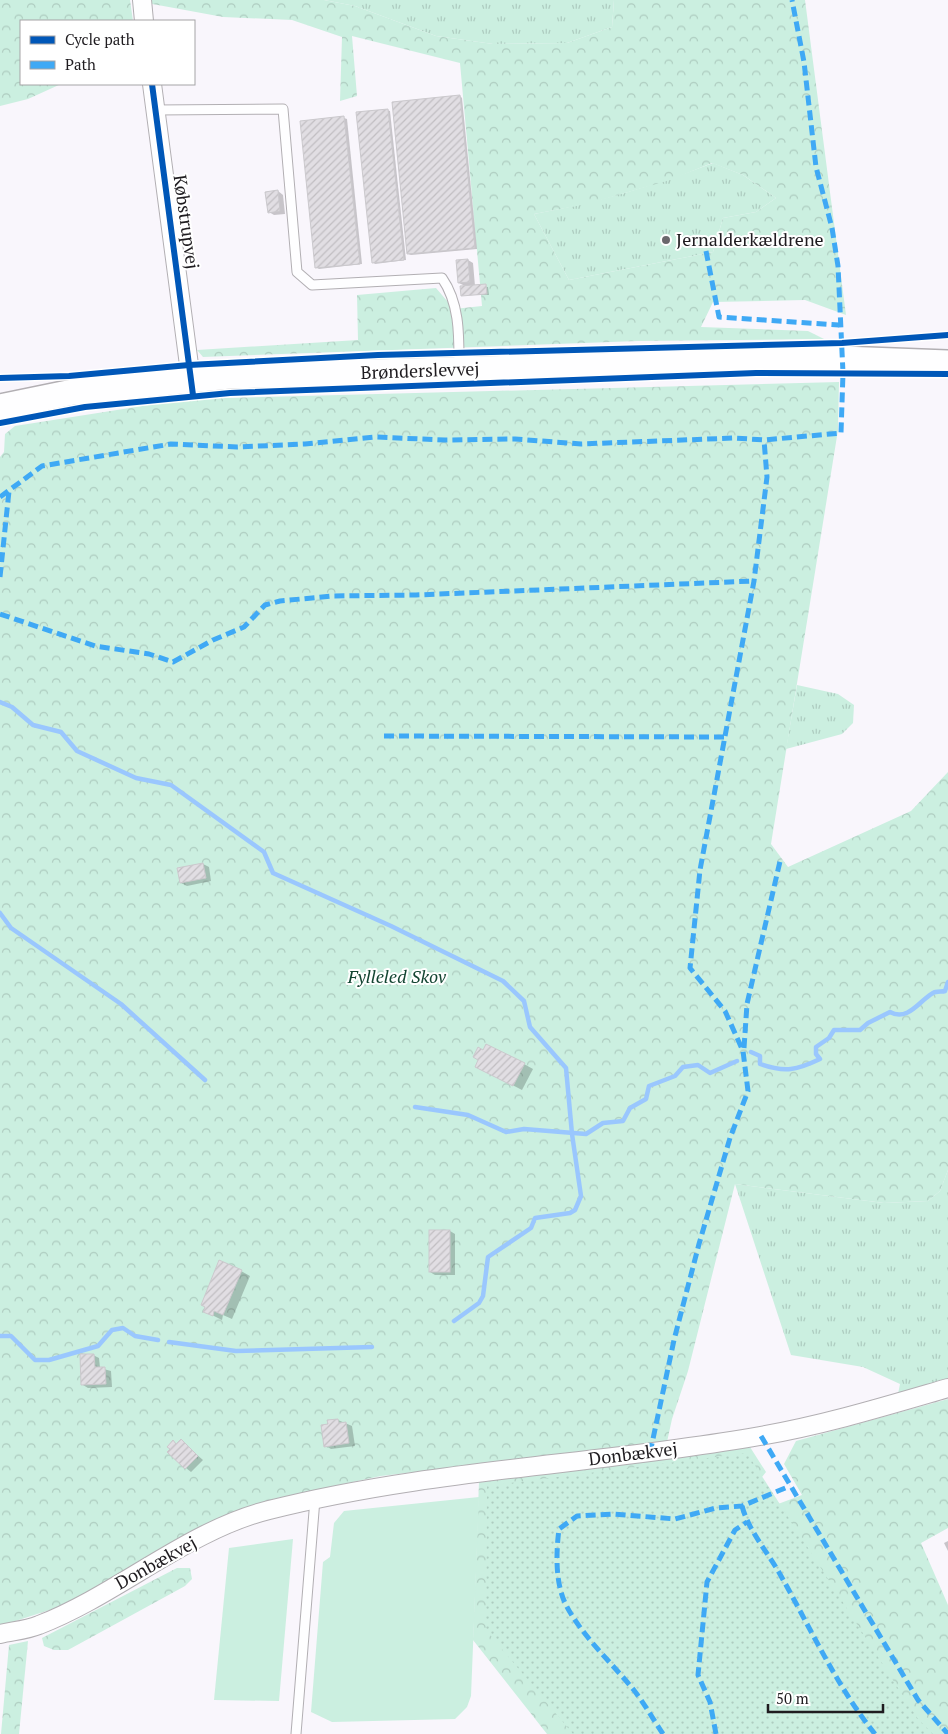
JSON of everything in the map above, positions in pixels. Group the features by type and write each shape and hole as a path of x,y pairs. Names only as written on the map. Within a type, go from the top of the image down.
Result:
{"main road":[{"name":"Brønderslevvej","path":"842,359 874,352 948,347"},
{"name":"Brønderslevvej","path":"2,410 73,392 229,376 842,359 948,363"}],"street":[{"path":"142,0 144,20"},
{"name":"Købstrupvej","path":"152,85 190,365"},
{"name":"Donbækvej","path":"0,1634 36,1626 78,1608 219,1528 266,1510 386,1484 650,1453 761,1436 818,1424 948,1388"}],"lane":[{"path":"155,110 282,109 297,272 312,285 442,278 451,292 457,315 460,370"},
{"path":"296,1734 315,1500"}],"green space":[{"path":"0,0 130,0 133,20 20,20 20,85 59,85 28,99 0,106"},
{"path":"147,0 324,0 355,6 436,36 493,44 567,43 612,27 614,0 805,0 846,315 805,300 713,302 701,327 808,331 824,339 638,341 203,357 197,350 358,340 357,295 436,288 454,309 482,306 460,63 352,36 357,96 340,101 342,37 292,20 223,17 147,3","holes":["712,163 743,175 776,198 756,212 723,218 713,252 569,280 534,214 587,204 670,180"]},
{"path":"324,0 614,0 612,27 567,43 493,44 436,36 355,6"},
{"path":"713,163 743,175 776,198 756,212 723,218 713,252 569,280 534,214 580,205 625,193"},
{"name":"Fylleled Skov","path":"839,382 838,430 771,844 788,867 911,811 948,772 948,1170 940,1191 928,1201 884,1203 735,1184 688,1371 672,1419 667,1442 381,1476 273,1499 208,1525 62,1606 0,1626 0,457 4,452 5,434 15,426 187,399"},
{"path":"797,685 838,694 854,705 853,723 842,734 786,749"},
{"path":"948,1170 948,1380 898,1394 900,1384 863,1367 791,1355 735,1184 884,1203 928,1201 940,1191"},
{"path":"948,1399 948,1528 921,1543 948,1605 948,1734 547,1734 473,1640 479,1482 750,1447 766,1472 748,1495 754,1513 802,1495 784,1464 796,1441"},
{"path":"747,1453 918,1719 933,1734 573,1734 486,1630 487,1486"},
{"path":"479,1497 471,1696 467,1707 455,1719 332,1722 311,1712 323,1562 330,1557 334,1523 344,1511"},
{"path":"293,1539 279,1701 214,1700 229,1548"},
{"path":"177,1568 190,1568 192,1579 185,1586 68,1650 54,1650 44,1646 42,1638"},
{"path":"28,1641 19,1734 1,1734 9,1645"}],"building":[{"path":"460,95 475,248 407,254 392,102"},
{"path":"388,109 404,260 372,263 356,112"},
{"path":"344,116 360,264 315,268 300,121"},
{"path":"278,190 280,211 268,213 265,192"},
{"path":"468,259 470,282 458,283 456,260"},
{"path":"486,284 487,294 461,296 460,286"},
{"path":"203,863 206,878 180,883 177,868"},
{"path":"486,1044 525,1063 513,1086 475,1067 478,1060 473,1057 478,1047 483,1050"},
{"path":"429,1230 450,1230 450,1272 429,1272"},
{"path":"219,1260 242,1270 223,1315 214,1311 213,1316 203,1312 205,1307 201,1305"},
{"path":"80,1354 94,1354 95,1367 105,1367 106,1384 81,1385"},
{"path":"338,1419 339,1423 346,1422 349,1443 324,1447 321,1425 328,1424 327,1420"},
{"path":"181,1439 198,1456 185,1469 167,1452 170,1449 167,1447 173,1440 176,1444"}],"waterway":[{"path":"0,702 12,707 33,725 61,732 77,751 136,778 171,785 264,852 273,873 391,926 503,981 524,1001 530,1027 566,1068 572,1134 581,1196 575,1210 570,1213 535,1218 531,1228 488,1257 483,1296 479,1303 454,1321"},
{"path":"0,913 11,928 121,1004 205,1080"},
{"path":"751,1052 760,1056 760,1064 769,1067 791,1069 804,1066 820,1059 816,1054 816,1047 829,1038 834,1030 860,1030 868,1023 890,1012 896,1014 908,1012 933,993 945,991 948,982"},
{"path":"415,1107 468,1115 506,1132 524,1129 586,1134 603,1123 623,1121 630,1108 646,1099 649,1086 675,1076 683,1067 698,1065 710,1073 737,1061"},
{"path":"0,1336 11,1336 35,1360 49,1360 98,1346 112,1330 123,1328 135,1336 158,1340"},
{"path":"169,1342 236,1351 372,1347"}],"marked path":[{"path":"0,497 42,466 171,444 237,447 305,444 375,437 445,440 515,439 581,444 735,438 764,440 841,433 843,373 838,266 832,228 816,167 804,62 792,0"},
{"path":"706,251 719,317 839,325"},
{"path":"650,1453 674,1340 699,1244 730,1138 748,1091 743,1051 725,1011 690,968 700,870 754,581 767,477 764,440"},
{"path":"0,577 9,491"},
{"path":"0,614 95,646 149,654 173,662 213,640 244,627 265,605 280,601 332,596 416,595 754,581"},
{"path":"384,736 725,737"},
{"path":"744,1048 747,1004 781,857"},
{"path":"761,1436 918,1700 948,1734"},
{"path":"663,1734 637,1694 588,1638 566,1605 562,1596 557,1568 559,1529 577,1516 613,1514 675,1519 716,1508 742,1506 790,1486"},
{"path":"742,1506 749,1525 776,1567 836,1677 875,1734"},
{"path":"716,1734 710,1702 698,1675 707,1582 735,1530 747,1522"}],"cycle path":[{"path":"152,85 193,395"},
{"path":"0,378 69,376 189,365 378,355 842,343 948,335"},
{"path":"0,423 85,407 230,393 756,373 948,374"}],"place":[{"name":"Jernalderkældrene","path":"666,240"}]}
